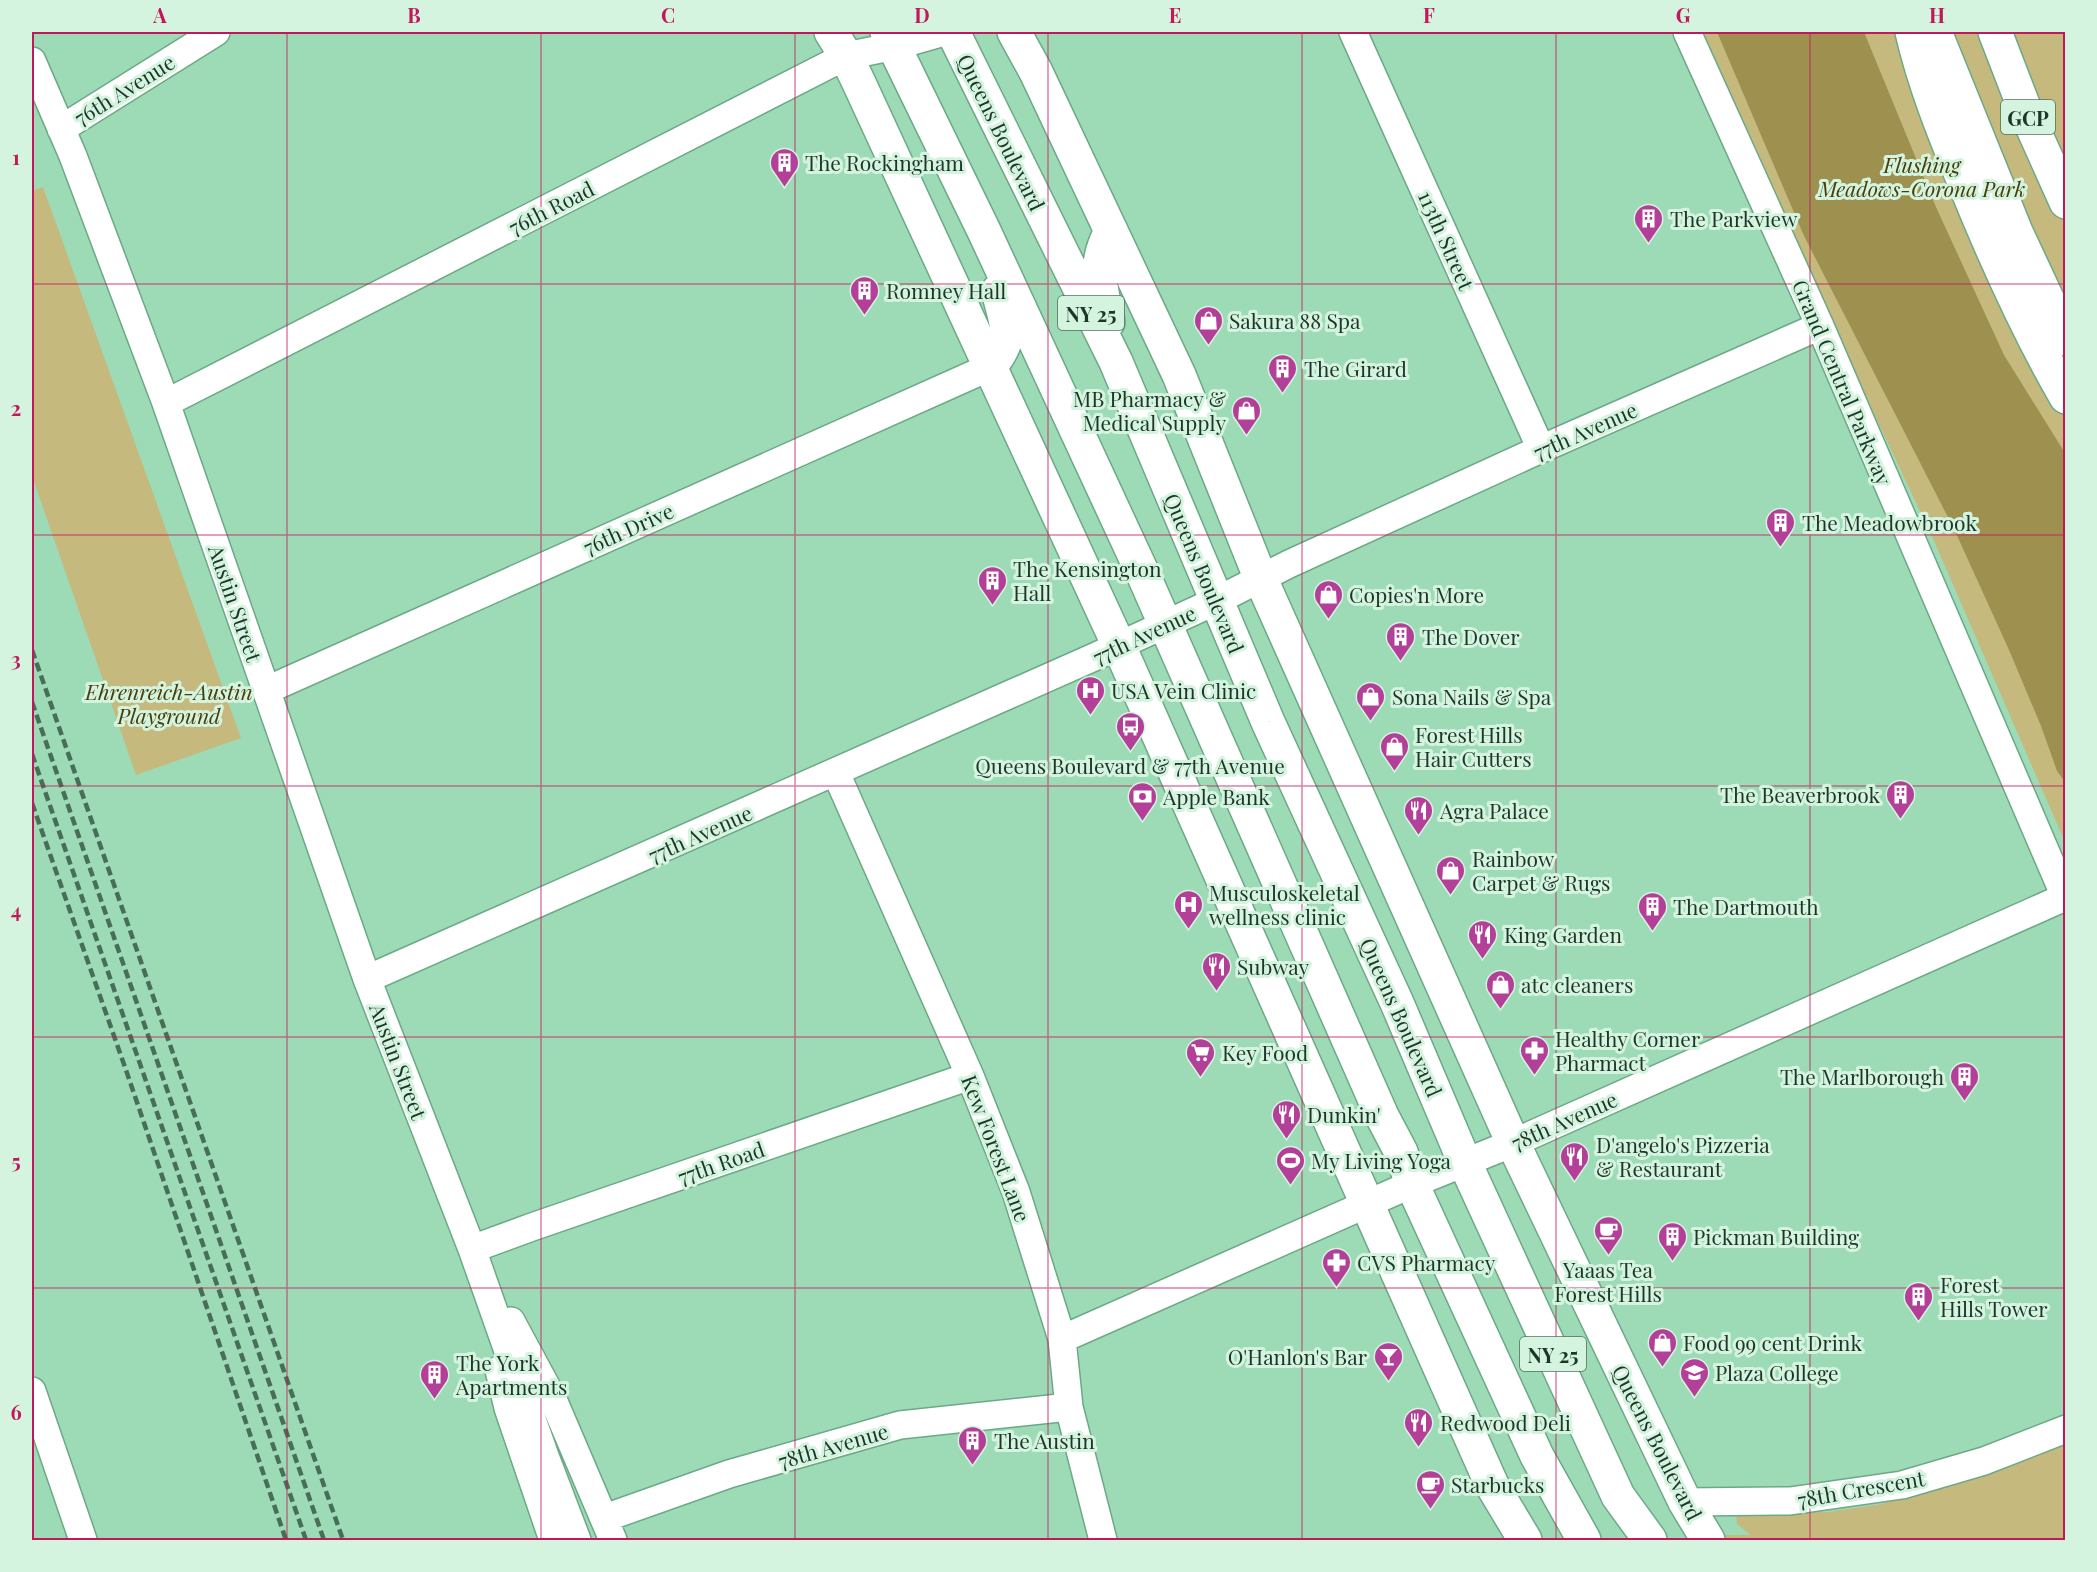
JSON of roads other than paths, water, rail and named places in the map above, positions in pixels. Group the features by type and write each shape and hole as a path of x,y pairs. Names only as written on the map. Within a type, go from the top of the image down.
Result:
{"main road":[{"name":"Queens Boulevard","path":"952,32 1116,362 1268,722 1397,1003 1465,1163 1618,1496 1650,1540"},
{"name":"Queens Boulevard","path":"1014,32 1036,72 1179,375 1260,577 1513,1143 1685,1502 1708,1540"},
{"path":"1912,32 1921,69 1989,242 2028,327 2066,397"},
{"name":"GCP","path":"1935,32 2016,232 2066,339"},
{"name":"GCP","path":"1995,32 2027,115 2066,202"},
{"name":"NY 25","path":"891,39 984,231 1165,625 1377,1105 1401,1152 1412,1184 1537,1456 1584,1540"},
{"path":"839,44 1119,646 1492,1485 1525,1540"},
{"path":"984,231 1007,334 1003,350 990,367"},
{"path":"1111,231 1102,248 1099,276 1116,362"}],"street":[{"name":"76th Avenue","path":"62,129 216,32"},
{"name":"76th Road","path":"166,403 839,44 944,32"},
{"name":"113th Street","path":"1353,32 1541,449"},
{"name":"Grand Central Parkway","path":"1688,32 1820,326 2065,898"},
{"name":"Austin Street","path":"32,61 62,129 166,403 367,980 472,1249 577,1540"},
{"name":"77th Avenue","path":"367,980 1119,646 1216,601 1260,577 1541,449 1820,326"},
{"name":"76th Drive","path":"267,690 990,367"},
{"name":"Kew Forest Lane","path":"836,773 970,1076 1016,1192 1062,1340 1069,1407 1102,1540"},
{"name":"78th Avenue","path":"1062,1340 2065,898"},
{"name":"77th Road","path":"472,1249 970,1076"},
{"name":"Austin Street","path":"472,1249 552,1396 609,1529"},
{"name":"Austin Street","path":"472,1249 508,1408 553,1540"},
{"path":"32,1391 83,1540"},
{"name":"78th Avenue","path":"609,1529 729,1474 900,1425 1069,1407"},
{"name":"78th Crescent","path":"1685,1502 1790,1501 1902,1485 1984,1461 2066,1429"}],"railway":[{"path":"32,650 343,1540"},
{"path":"32,702 324,1540"},
{"path":"32,754 306,1540"},
{"path":"32,803 126,1070 286,1540"}],"place":[{"name":"The Rockingham","path":"784,188"},
{"name":"The Parkview","path":"1649,244"},
{"name":"Romney Hall","path":"865,316"},
{"name":"Sakura 88 Spa","path":"1208,346"},
{"name":"The Girard","path":"1283,394"},
{"name":"MB Pharmacy & Medical Supply","path":"1247,436"},
{"name":"The Meadowbrook","path":"1781,548"},
{"name":"The Kensington Hall","path":"992,606"},
{"name":"Copies'n More","path":"1328,620"},
{"name":"The Dover","path":"1401,662"},
{"name":"USA Vein Clinic","path":"1090,716"},
{"name":"Sona Nails & Spa","path":"1371,722"},
{"name":"Queens Boulevard & 77th Avenue","path":"1130,752"},
{"name":"Forest Hills Hair Cutters","path":"1394,772"},
{"name":"The Beaverbrook","path":"1901,820"},
{"name":"Apple Bank","path":"1142,822"},
{"name":"Agra Palace","path":"1419,836"},
{"name":"Rainbow Carpet & Rugs","path":"1451,896"},
{"name":"Musculoskeletal wellness clinic","path":"1188,930"},
{"name":"The Dartmouth","path":"1652,932"},
{"name":"King Garden","path":"1483,960"},
{"name":"Subway","path":"1216,992"},
{"name":"atc cleaners","path":"1500,1010"},
{"name":"Healthy Corner Pharmact","path":"1534,1076"},
{"name":"Key Food","path":"1201,1078"},
{"name":"The Marlborough","path":"1965,1102"},
{"name":"Dunkin'","path":"1286,1140"},
{"name":"D'angelo's Pizzeria & Restaurant","path":"1575,1182"},
{"name":"My Living Yoga","path":"1290,1186"},
{"name":"Yaaas Tea Forest Hills","path":"1608,1256"},
{"name":"Pickman Building","path":"1672,1262"},
{"name":"CVS Pharmacy","path":"1336,1288"},
{"name":"Forest Hills Tower","path":"1919,1322"},
{"name":"Food 99 cent Drink","path":"1662,1368"},
{"name":"O'Hanlon's Bar","path":"1388,1382"},
{"name":"Plaza College","path":"1694,1398"},
{"name":"The York Apartments","path":"435,1400"},
{"name":"Redwood Deli","path":"1419,1448"},
{"name":"The Austin","path":"973,1466"},
{"name":"Starbucks","path":"1430,1510"}],"park label":[{"name":"Flushing Meadows-Corona Park","path":"1922,176"},
{"name":"Ehrenreich-Austin Playground","path":"169,703"}]}
